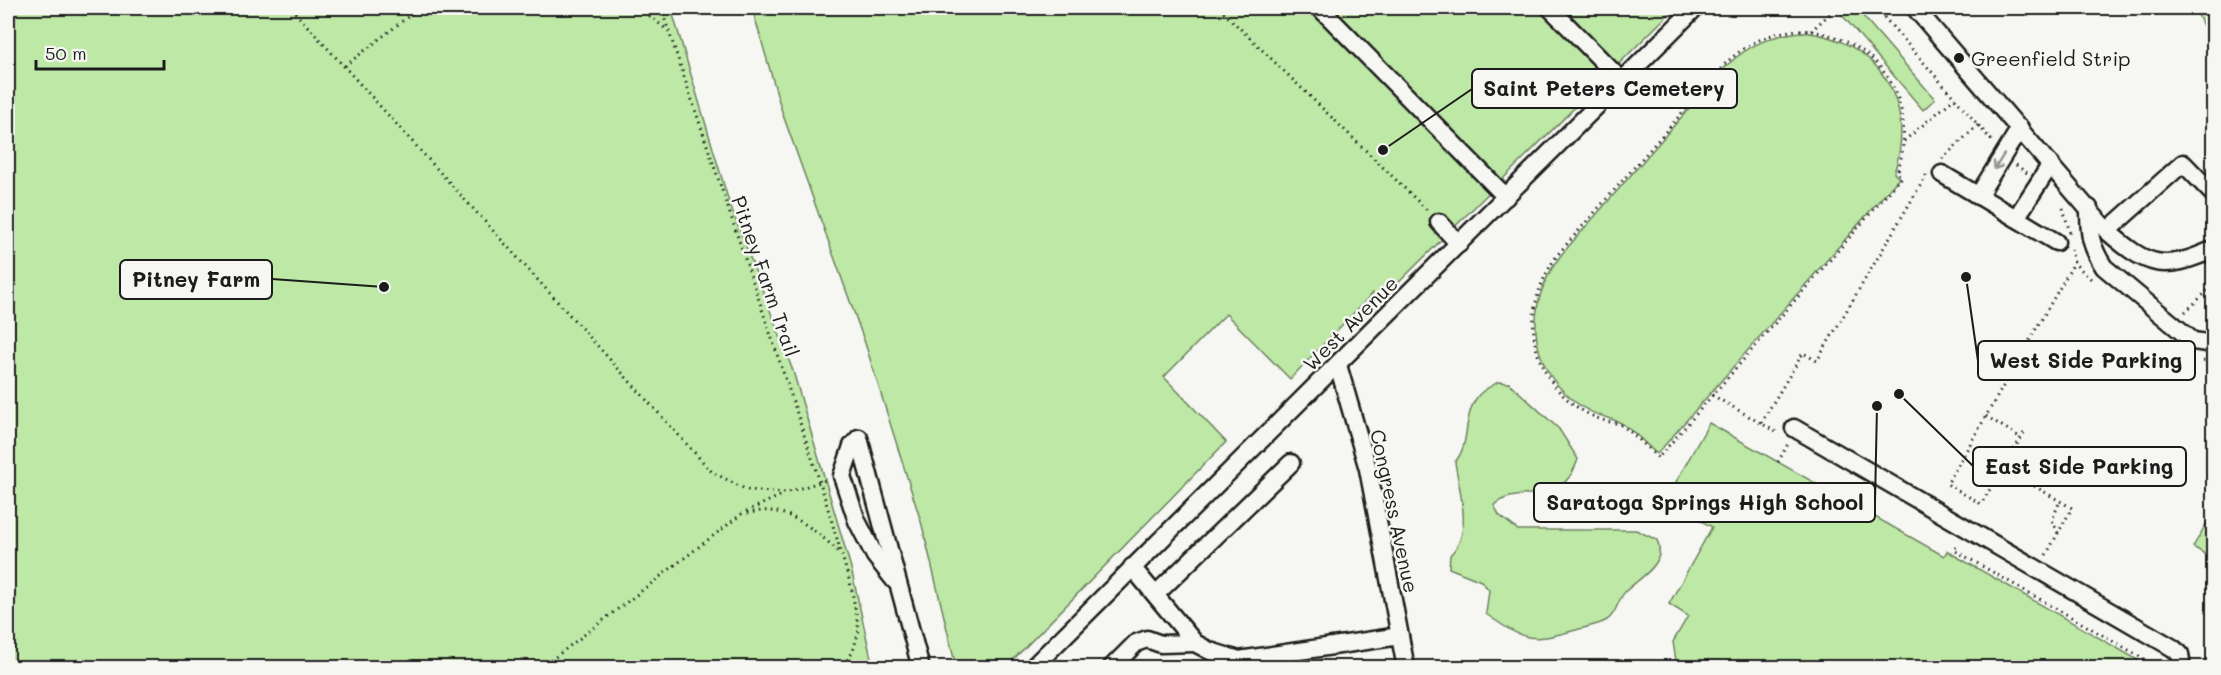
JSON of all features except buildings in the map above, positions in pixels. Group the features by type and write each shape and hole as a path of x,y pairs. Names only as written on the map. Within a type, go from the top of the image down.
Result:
{"street":[{"path":"1320,8 1506,196"},
{"path":"1550,8 1622,81"},
{"name":"West Avenue","path":"1032,668 1460,244 1694,8"},
{"path":"1915,8 2108,231 2140,258 2163,264 2188,260 2214,249"},
{"path":"1978,195 2020,128"},
{"path":"2108,231 2183,163 2214,195"},
{"path":"2016,218 2050,164"},
{"path":"1937,169 2056,242"},
{"path":"2090,208 2089,234 2094,252 2104,267 2193,341 2214,345"},
{"path":"1439,222 1460,244"},
{"name":"Congress Avenue","path":"1338,365 1368,469 1406,668"},
{"path":"1788,434 2173,648 2180,654 2182,668"},
{"path":"899,584 875,556 857,521 842,476 852,446 859,438 899,584 921,668"},
{"path":"1156,594 1291,463"},
{"path":"1132,567 1195,643"},
{"path":"1111,668 1136,644 1147,639 1161,644 1195,643 1240,664 1400,636"}],"path":[{"path":"291,8 712,471 747,490 785,493"},
{"path":"345,66 419,8"},
{"path":"640,8 667,30"},
{"name":"Pitney Farm Trail","path":"661,8 820,482 850,586 858,630 853,651 843,668"},
{"path":"1219,8 1439,222"},
{"path":"1811,31 1836,8"},
{"path":"1876,8 1996,146"},
{"path":"1784,31 1811,31 1834,35 1850,42 1877,63 1887,76 1898,99 1904,124 1904,141 1897,172 1902,177 1658,458 1620,424 1588,414 1573,405 1550,380 1539,357 1533,332 1536,298 1549,267 1559,253 1725,64 1744,47 1767,36 1784,31"},
{"path":"1904,141 1955,98"},
{"path":"1761,423 1803,353 1817,361 1923,177 1937,169 1978,125"},
{"path":"2010,160 2028,174"},
{"path":"2024,433 1981,504 1947,484 2074,263"},
{"path":"2180,318 2214,285"},
{"path":"1712,395 1761,423 1788,434 1778,462"},
{"path":"1986,417 2021,438"},
{"path":"2003,468 2072,508 2045,558"},
{"path":"541,668 742,513 785,493 842,476"},
{"path":"2058,534 2052,520 2060,501"},
{"path":"742,513 771,511 799,520 822,536 841,554"},
{"path":"1956,548 1954,550 2160,668"}],"green space":[{"path":"8,8 671,8 729,202 793,371 851,568 873,667 8,667"},
{"path":"752,8 1675,8 1381,300 1373,293 1290,379 1226,314 1164,377 1226,442 1005,668 956,667 922,525 865,343 783,115"},
{"path":"1838,8 1856,8 1935,99 1923,110"},
{"path":"2195,8 2213,8 2213,45 2211,44"},
{"path":"1801,32 1828,37 1851,46 1870,60 1885,78 1895,98 1900,121 1900,147 1894,173 1899,178 1657,454 1624,424 1585,408 1574,401 1558,385 1546,368 1539,350 1536,331 1541,292 1561,255 1727,65 1761,42"},
{"path":"1498,382 1509,383 1559,429 1578,459 1571,475 1562,485 1540,493 1505,499 1494,505 1499,515 1518,530 1636,530 1657,540 1659,556 1656,562 1624,593 1611,617 1604,622 1548,637 1537,638 1519,634 1486,614 1489,590 1481,581 1449,568 1450,555 1457,546 1463,523 1462,498 1455,462 1463,447 1473,404 1482,392"},
{"path":"1709,423 1944,556 1947,551 2138,660 2135,667 1677,667 1673,642 1688,616 1669,604 1712,527 1666,500"},
{"path":"2213,512 2214,559 2193,547"}],"place":[{"name":"Greenfield Strip","path":"1959,58"},
{"name":"Saint Peters Cemetery","path":"1383,150"},
{"name":"West Side Parking","path":"1966,277"},
{"name":"Pitney Farm","path":"384,287"},
{"name":"East Side Parking","path":"1899,394"},
{"name":"Saratoga Springs High School","path":"1877,406"}]}
